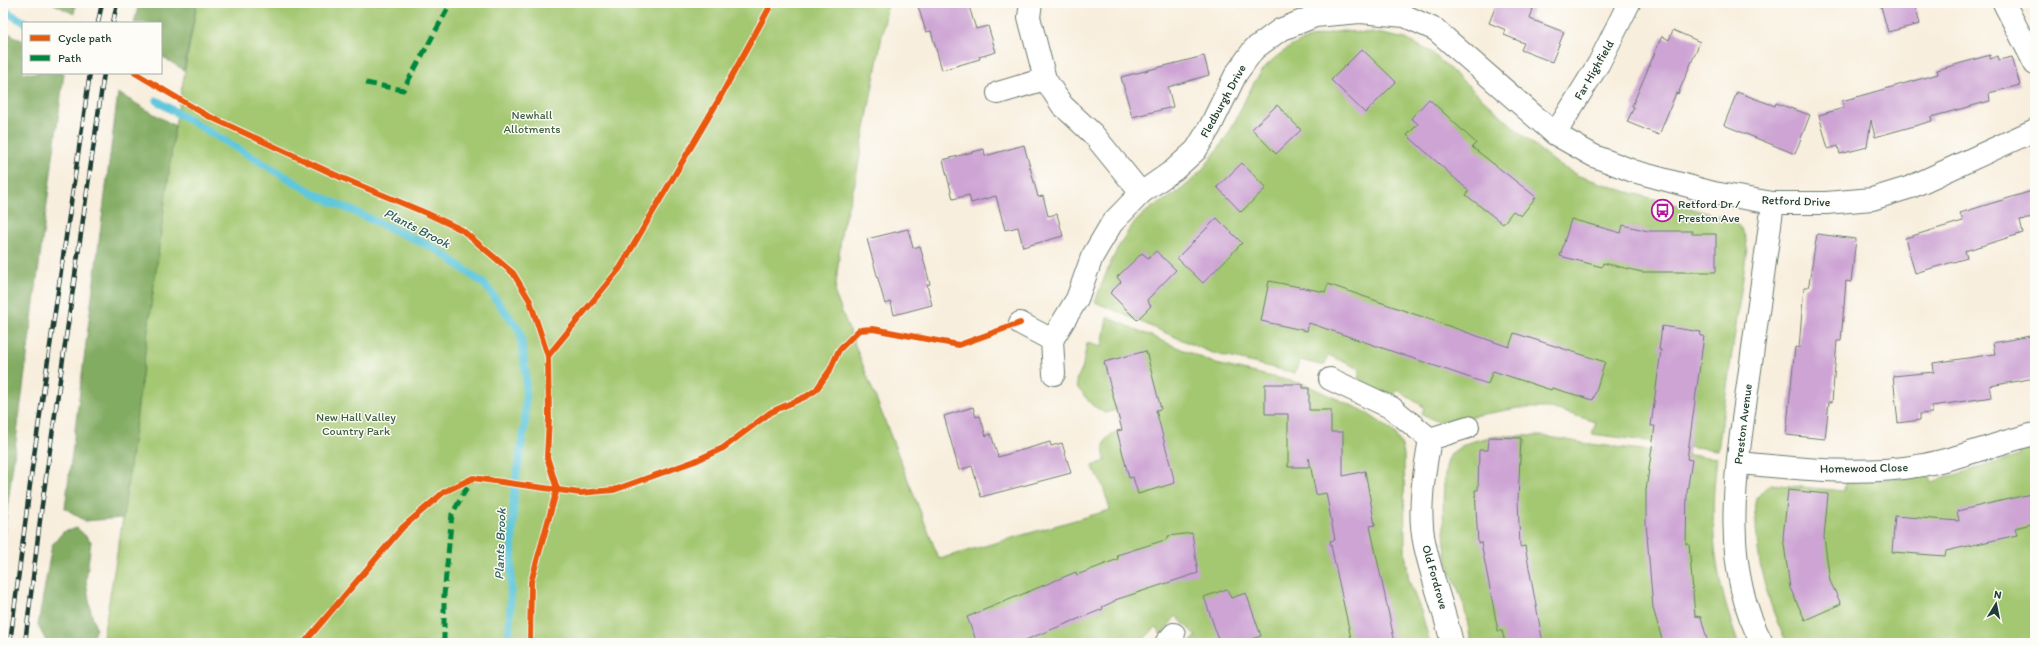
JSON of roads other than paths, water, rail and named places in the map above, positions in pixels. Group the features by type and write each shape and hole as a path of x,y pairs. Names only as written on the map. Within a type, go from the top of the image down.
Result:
{"street":[{"path":"1031,3 1029,18 1045,79 1062,105 1094,134 1141,193"},
{"name":"Far Highfield","path":"1555,134 1600,63 1629,3"},
{"path":"2004,3 2035,64"},
{"name":"Fledburgh Drive","path":"1052,340 1077,299 1092,257 1112,223 1141,193 1174,170 1196,150 1210,127 1236,74 1254,49 1280,30 1316,16 1360,12 1405,16 1436,30 1555,134"},
{"path":"998,93 1045,79"},
{"name":"Retford Drive","path":"1555,134 1594,156 1633,171 1714,193 1773,203 1826,203 1872,199 1911,187 2035,130"},
{"name":"Preston Avenue","path":"1762,643 1746,602 1737,566 1734,515 1738,463 1773,203"},
{"path":"1020,323 1052,340 1054,374"},
{"path":"1330,379 1392,408 1430,439 1468,427"},
{"name":"Homewood Close","path":"1738,463 1805,469 1873,470 1917,466 2035,434"},
{"name":"Old Fordrove","path":"1430,439 1426,463 1422,511 1424,545 1444,610 1452,643"}],"waterway":[{"name":"Plants Brook","path":"3,10 24,22"},
{"name":"Plants Brook","path":"157,101 313,193 438,250 485,285 520,331 526,376 525,424 514,491 509,643"}],"railway":[{"path":"98,22 102,3"},
{"path":"113,22 117,3"},
{"path":"10,643 32,469 90,74"},
{"path":"25,643 41,512 104,74"}],"place":[{"name":"Retford Dr / Preston Ave","path":"1663,211"}],"park label":[{"name":"Newhall Allotments","path":"532,122"},
{"name":"New Hall Valley Country Park","path":"356,424"}]}
